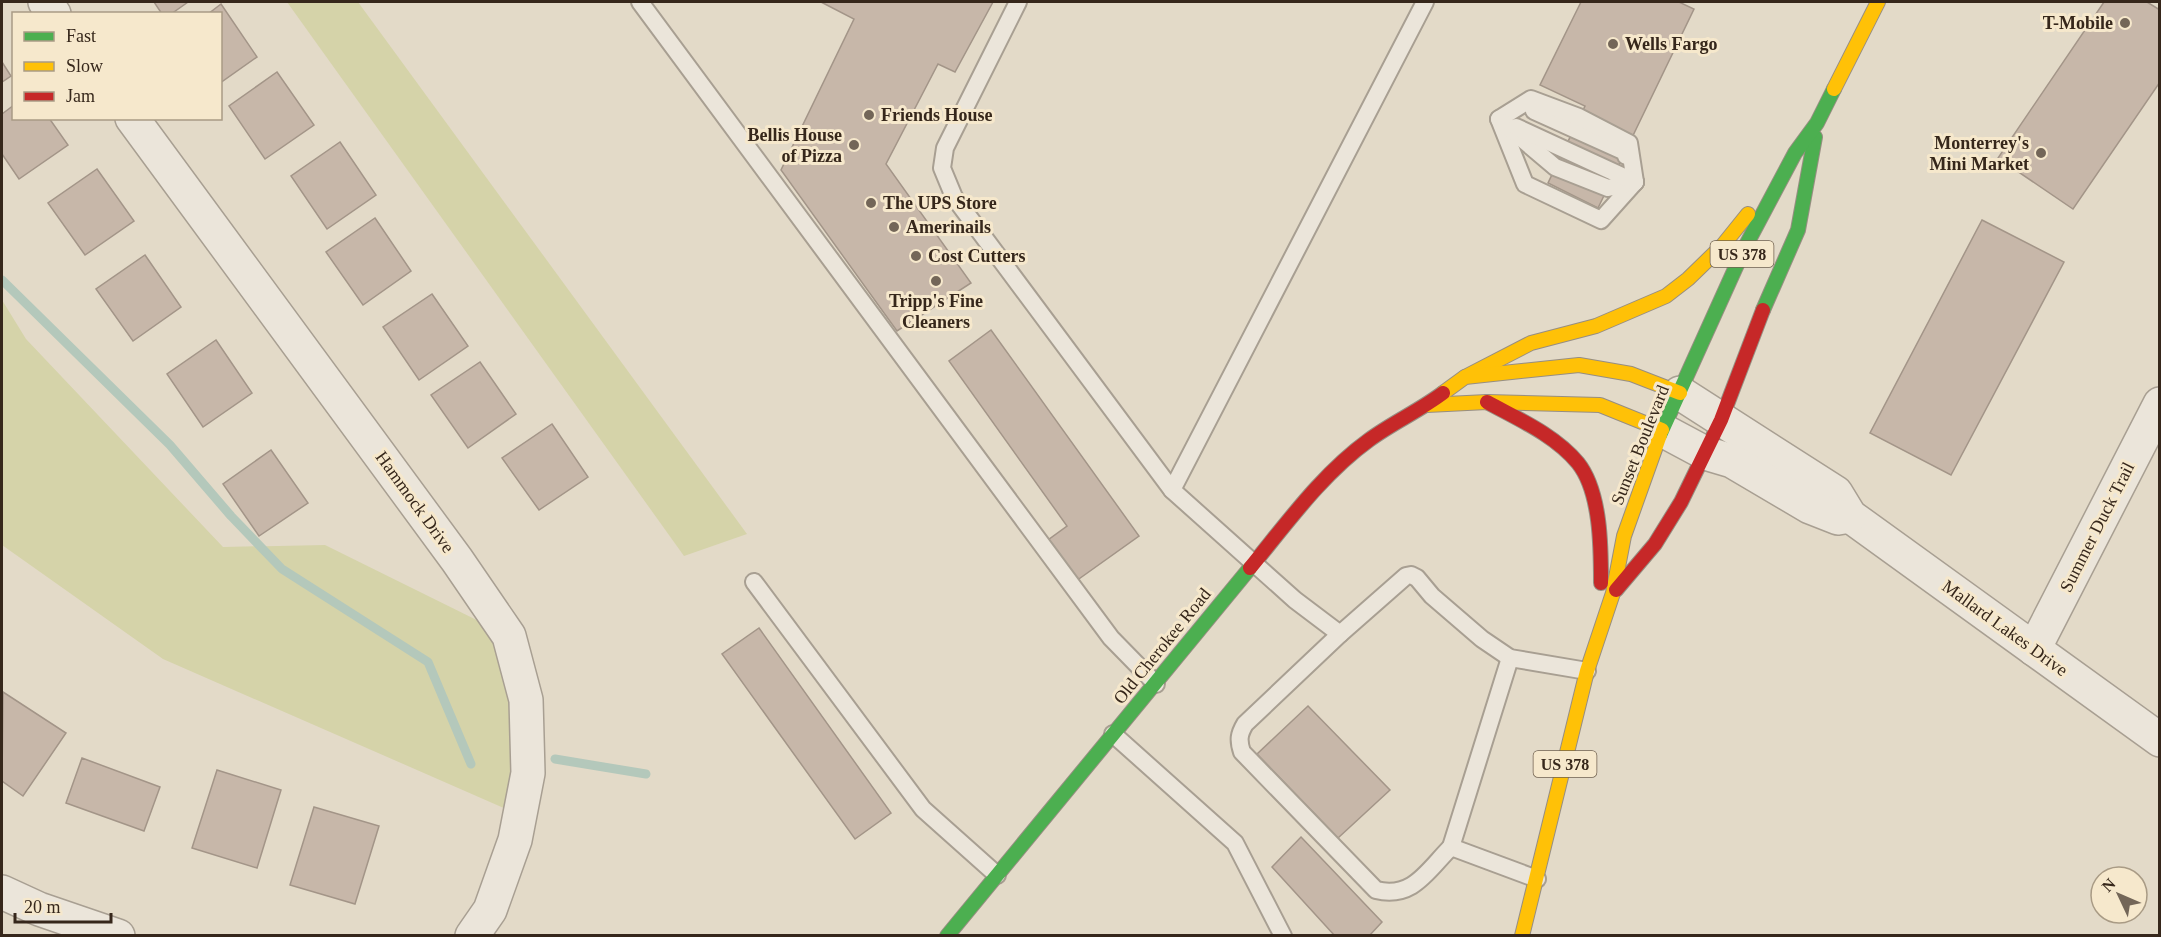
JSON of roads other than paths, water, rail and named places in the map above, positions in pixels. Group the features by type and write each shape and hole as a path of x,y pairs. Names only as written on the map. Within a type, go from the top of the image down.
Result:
{"main road":[{"name":"Sunset Boulevard","path":"1522,936 1587,671 1612,593 1624,536 1662,430 1744,249 1796,153 1817,123 1878,2"},
{"path":"1612,593 1654,544 1681,502 1722,420 1773,285 1798,230 1817,123"},
{"name":"Old Cherokee Road","path":"947,936 1254,562 1338,465 1370,439 1427,405 1465,377 1531,344 1596,326 1666,296 1688,279 1723,245 1796,153"},
{"path":"1465,377 1579,365 1631,374 1680,393"},
{"name":"Old Cherokee Road","path":"1427,405 1487,402 1600,405 1662,430"},
{"path":"1487,402 1546,437 1580,465 1592,492 1602,546 1600,627"}],"street":[{"name":"Hammock Drive","path":"133,120 457,560 509,636 526,700 528,773 515,840 490,910 472,936"},
{"name":"Mallard Lakes Drive","path":"1680,393 1836,493 1850,516 2160,740"},
{"name":"Summer Duck Trail","path":"2034,649 2160,404"},
{"name":"Mallard Lakes Drive","path":"1662,430 1705,453 1732,461 1810,507 1838,518 1850,516"},
{"path":"2,892 39,909 118,936"}],"lane":[{"path":"640,2 1112,638 1156,684"},
{"path":"1018,2 945,148 942,168 954,197 1172,490 1295,600 1340,634"},
{"path":"1172,490 1425,2"},
{"path":"1499,119 1531,99 1579,117 1629,142 1635,182"},
{"path":"1499,119 1635,182"},
{"path":"1499,119 1525,184 1601,220 1635,182"},
{"path":"1510,658 1450,847 1417,882 1402,892 1388,893 1376,890 1242,752 1239,733 1245,724 1340,634 1406,576 1411,575 1417,578 1432,596 1482,639 1510,658 1587,671"},
{"path":"754,582 923,808 997,875"},
{"path":"1113,734 1235,843 1283,936"},
{"path":"1450,847 1537,879"}],"waterway":[{"path":"2,280 170,445 231,516 282,569 428,662 471,764"},
{"path":"555,759 646,774"}],"place":[{"name":"T-Mobile","path":"2125,23"},
{"name":"Wells Fargo","path":"1613,44"},
{"name":"Friends House","path":"869,115"},
{"name":"Bellis House of Pizza","path":"854,145"},
{"name":"Monterrey's Mini Market","path":"2041,153"},
{"name":"The UPS Store","path":"871,203"},
{"name":"Amerinails","path":"894,227"},
{"name":"Cost Cutters","path":"916,256"},
{"name":"Tripp's Fine Cleaners","path":"936,281"}]}
